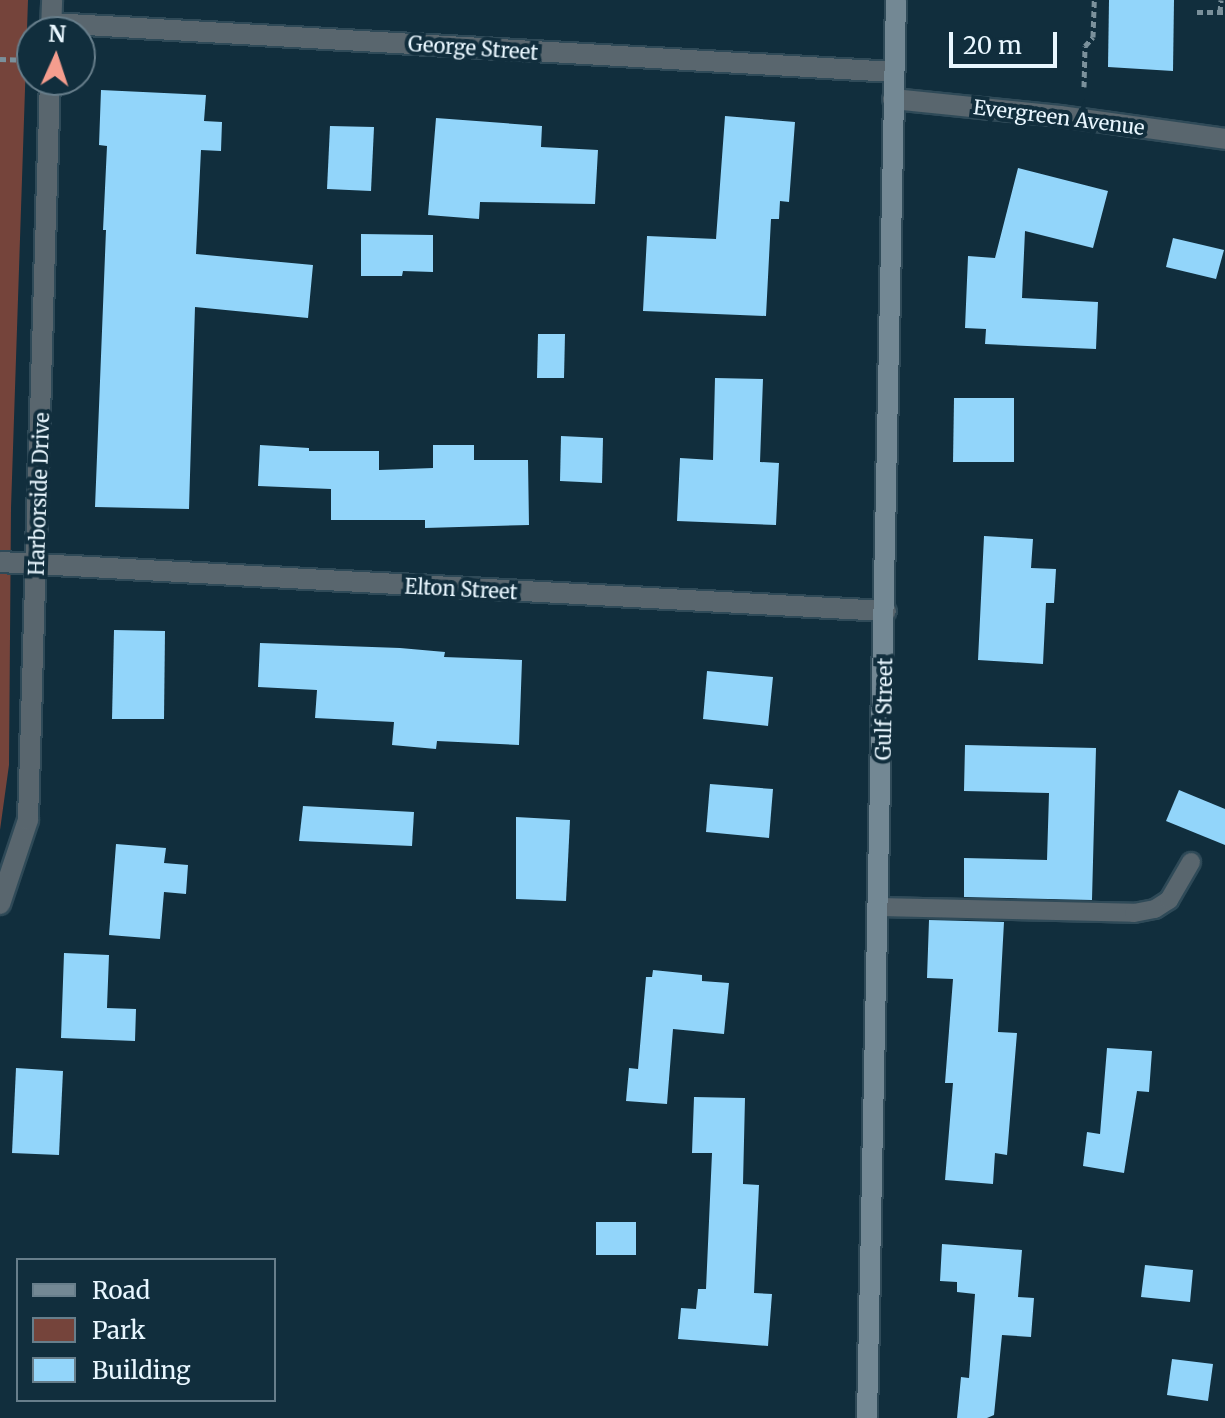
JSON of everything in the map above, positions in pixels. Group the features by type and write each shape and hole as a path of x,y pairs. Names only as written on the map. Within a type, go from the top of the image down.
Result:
{"main road":[{"name":"Gulf Street","path":"867,1418 886,611 896,0"}],"street":[{"name":"George Street","path":"96,30 894,72"},
{"name":"Harborside Drive","path":"0,904 28,820 50,96"},
{"name":"Evergreen Avenue","path":"893,99 1046,114 1225,139"},
{"name":"Elton Street","path":"0,562 886,611"}],"lane":[{"path":"879,907 1134,913 1155,909 1169,900 1191,862"}],"path":[{"path":"1084,87 1085,46 1093,37 1094,0"},
{"path":"1197,12 1223,12 1221,0"}],"green space":[{"path":"0,0 28,0 27,16 16,16 16,96 25,96 11,508 9,765 0,830"}],"building":[{"path":"1109,0 1174,0 1173,71 1108,67"},
{"path":"101,90 206,95 204,121 222,122 221,151 201,150 196,254 313,265 308,318 195,307 189,509 95,507 106,230 103,230 107,146 99,145"},
{"path":"725,116 795,122 789,202 780,201 779,219 771,219 766,316 643,311 647,236 716,239"},
{"path":"436,118 542,126 541,147 598,150 595,204 480,202 479,219 428,215"},
{"path":"330,126 374,127 371,191 327,189"},
{"path":"1018,168 1108,191 1093,248 1025,231 1022,298 1098,302 1096,349 985,344 986,329 965,328 968,256 995,258"},
{"path":"361,234 433,235 433,272 403,271 402,276 361,276"},
{"path":"1173,238 1224,250 1216,279 1166,267"},
{"path":"538,334 565,334 564,378 537,378"},
{"path":"715,378 763,379 760,462 779,463 776,525 677,521 680,458 713,460"},
{"path":"954,398 1014,398 1014,462 953,462"},
{"path":"561,436 603,438 602,483 560,481"},
{"path":"260,445 309,448 309,451 379,451 379,470 433,468 433,445 474,445 474,460 528,460 529,525 425,528 425,520 331,520 331,489 258,486"},
{"path":"984,536 1033,539 1031,568 1056,569 1054,603 1046,603 1043,664 978,660"},
{"path":"114,630 165,631 164,719 112,719"},
{"path":"260,643 400,648 445,652 444,657 522,660 519,745 437,741 436,749 392,745 394,722 315,718 317,690 258,687"},
{"path":"707,671 773,677 768,726 703,719"},
{"path":"965,745 1096,748 1092,900 964,897 964,858 1047,860 1049,793 964,791"},
{"path":"710,784 773,789 769,838 706,832"},
{"path":"1179,790 1225,809 1225,845 1166,821"},
{"path":"303,806 414,812 412,846 299,841"},
{"path":"516,817 570,820 566,901 516,899"},
{"path":"116,844 166,848 164,863 188,865 186,894 164,892 160,939 109,935"},
{"path":"929,920 1004,922 998,1032 1017,1033 1007,1155 995,1153 993,1184 945,1180 953,1083 945,1083 953,979 927,978"},
{"path":"64,953 109,955 107,1008 136,1009 135,1041 61,1038"},
{"path":"653,970 702,975 702,981 729,983 724,1034 673,1029 667,1104 626,1101 629,1068 638,1069 646,977 652,977"},
{"path":"1107,1048 1152,1051 1149,1092 1137,1091 1124,1173 1083,1166 1087,1132 1100,1134"},
{"path":"16,1068 63,1071 59,1155 12,1153"},
{"path":"694,1097 745,1098 743,1184 759,1185 754,1293 772,1294 768,1346 678,1339 681,1308 696,1309 698,1289 706,1289 712,1153 692,1153"},
{"path":"596,1222 636,1222 636,1255 596,1255"},
{"path":"942,1244 1022,1250 1018,1297 1034,1298 1031,1337 1002,1335 994,1415 987,1418 957,1418 961,1377 969,1378 975,1294 957,1292 957,1282 940,1281"},
{"path":"1145,1265 1193,1270 1190,1302 1141,1297"},
{"path":"1172,1359 1213,1364 1208,1401 1167,1395"}]}
